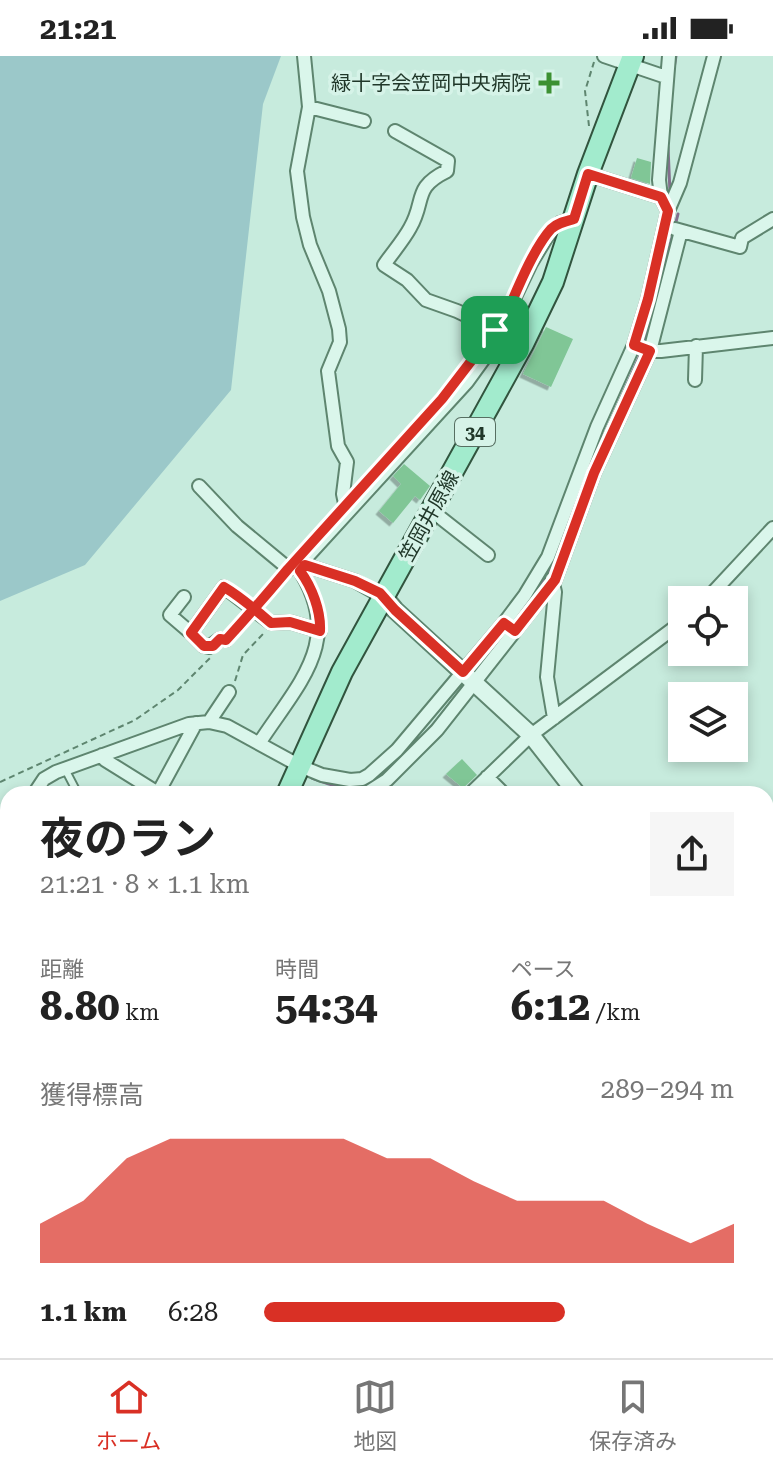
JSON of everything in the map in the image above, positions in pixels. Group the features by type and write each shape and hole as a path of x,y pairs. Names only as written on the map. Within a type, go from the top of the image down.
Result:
{"main road":[{"name":"笠岡井原線","path":"291,786 342,672 523,344 553,282 588,174 632,60"}],"street":[{"path":"304,56 309,107 298,159 298,179 310,245 329,291 339,329 340,342 328,371 338,446 347,462 343,494 347,513"},
{"path":"604,56 632,60 666,77"},
{"path":"365,786 369,775 402,755 431,724 509,627 547,576 570,521 588,470 642,348 673,229 661,197 659,180 669,56"},
{"path":"668,211 680,183 714,56"},
{"path":"309,107 364,121"},
{"path":"395,131 448,161 447,171 431,179 426,186 412,226 384,265 407,280 426,300 499,331"},
{"path":"588,174 661,197"},
{"path":"299,566 467,382 499,331 531,263 551,230 560,223 574,219"},
{"path":"673,229 740,247 742,238 773,219"},
{"path":"642,348 773,338"},
{"path":"695,380 696,346"},
{"path":"199,486 237,526 299,566 355,581 385,598 531,735 571,786"},
{"path":"432,511 488,555"},
{"path":"719,586 773,528"},
{"path":"260,742 305,671 317,646 319,612 299,566"},
{"path":"547,576 547,677 554,718"},
{"path":"191,633 224,587 271,623 290,622 320,631"},
{"path":"184,597 170,615 204,646 209,647 220,639 226,640"},
{"path":"478,786 531,735 668,632"},
{"path":"162,786 197,727 229,692"},
{"path":"39,786 44,779 179,726 227,726 300,766 358,786"},
{"path":"103,757 147,786"},
{"path":"487,777 496,786"}],"lane":[{"path":"66,771 74,786"}],"path":[{"path":"592,136 585,91 596,56"},
{"path":"0,782 135,720 178,690 299,566"},
{"path":"229,692 243,655 271,623"}],"shaded area":[{"path":"0,56 281,56 263,104 231,390 85,565 0,601"}],"building":[{"path":"637,158 651,162 650,184 631,178"},
{"path":"517,313 522,315 511,340 506,337"},
{"path":"546,327 573,339 551,387 523,374"},
{"path":"404,464 430,486 420,500 415,496 393,523 379,511 401,484 393,476"},
{"path":"462,759 477,775 465,786 461,786 446,774"}],"waterway":[{"path":"674,68 676,56"},
{"path":"668,147 670,193"},
{"path":"675,226 678,214"},
{"path":"643,346 673,234"},
{"path":"592,463 641,353"},
{"path":"473,674 552,567 579,497"},
{"path":"356,786 381,775 398,762 429,730 466,683"},
{"path":"312,778 334,786"}],"place":[{"name":"緑十字会笠岡中央病院","path":"549,83"}],"route":[{"path":"495,330 442,399 288,569 272,589 254,609 226,640 220,639 213,646 204,646 191,633 224,587 239,596 254,609 271,623 290,622 320,631 319,612 307,580 300,571 305,565 355,581 380,593 463,672 504,623 515,631 555,580 594,473 650,351 634,345 668,211 661,197 588,174 574,219 560,223 551,230 531,263 499,331 495,330"}]}
